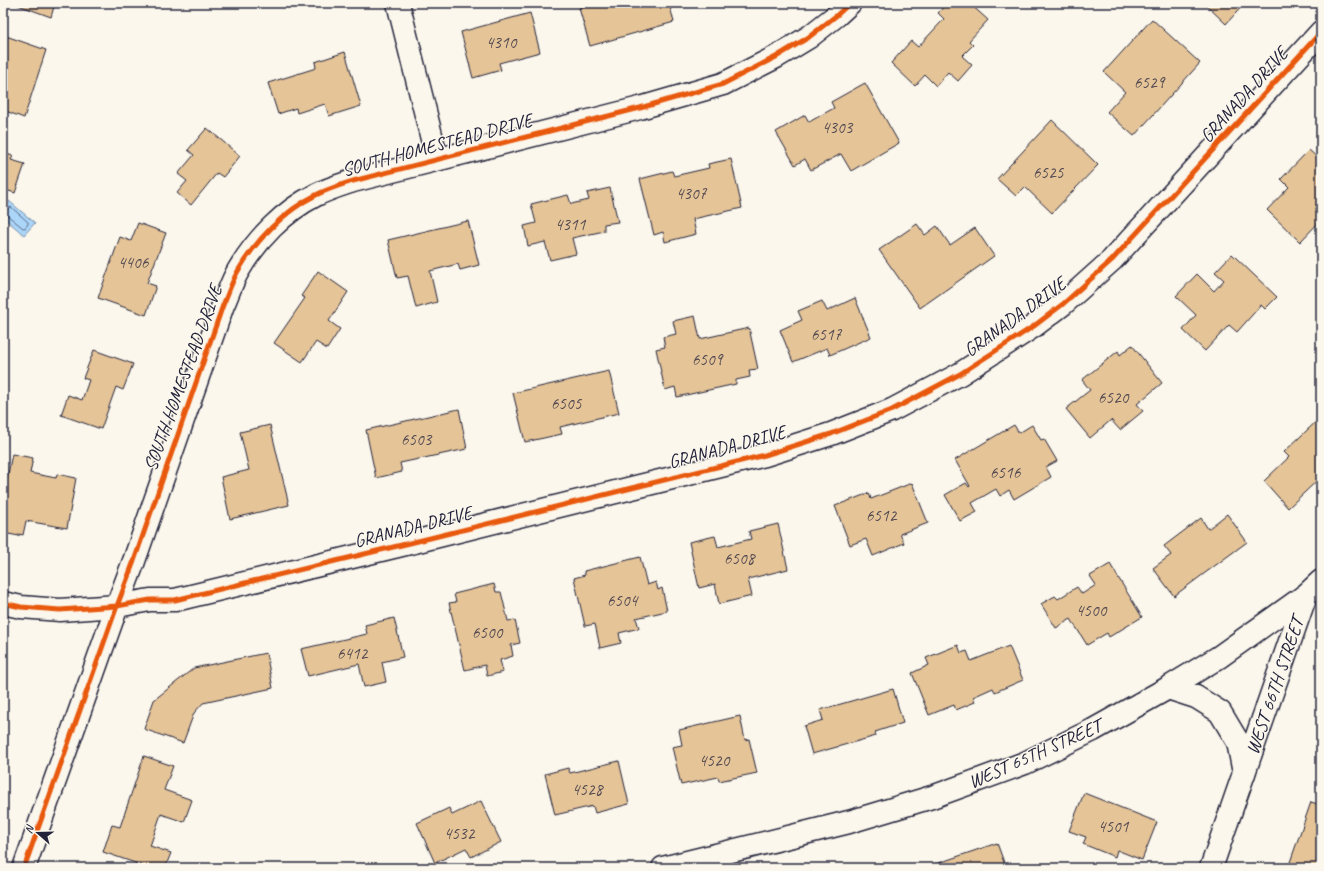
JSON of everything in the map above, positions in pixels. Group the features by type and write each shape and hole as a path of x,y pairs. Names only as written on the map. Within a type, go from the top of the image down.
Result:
{"street":[{"path":"398,3 437,159"},
{"name":"SOUTH HOMESTEAD DRIVE","path":"24,868 134,561 223,305 237,272 273,226 294,209 316,195 353,181 640,108 723,84 796,45 837,15 850,3"},
{"name":"GRANADA DRIVE","path":"3,603 21,607 60,610 117,606 150,600 175,600 765,454 831,434 892,410 960,374 1034,326 1107,265 1321,32"},
{"name":"WEST 65TH STREET","path":"663,868 738,859 849,822 932,797 1025,763 1093,730 1168,688 1218,657 1314,588"},
{"name":"WEST 66TH STREET","path":"1211,868 1244,774 1314,588"},
{"name":"WEST 66TH STREET","path":"1168,688 1196,697 1220,712 1238,742 1244,774"}],"water":[{"path":"9,201 35,223 24,235 3,217 3,208"}],"building":[{"path":"19,3 55,3 51,17 18,5"},
{"path":"214,3 233,3 215,6"},
{"path":"596,3 669,3 674,22 590,46 579,8"},
{"path":"947,3 969,3 988,20 969,41 973,45 962,56 972,65 958,81 948,72 936,86 925,75 915,86 891,63 911,41 918,47 944,19 938,13"},
{"path":"1204,3 1245,3 1226,24"},
{"path":"530,13 540,52 499,63 501,70 473,78 461,32"},
{"path":"1152,19 1200,63 1134,136 1107,112 1125,92 1104,72"},
{"path":"3,35 46,50 24,118 3,110"},
{"path":"345,52 361,106 329,116 325,104 297,113 296,108 278,114 268,83 316,68 315,62"},
{"path":"865,83 899,143 851,171 841,154 811,170 805,159 795,165 776,132 805,115 809,122 834,108 831,102"},
{"path":"1052,120 1098,165 1052,213 1025,187 1016,196 997,179"},
{"path":"207,128 240,156 223,177 217,173 191,205 177,193 187,181 178,174 194,155 188,150"},
{"path":"1309,150 1320,160 1321,159 1321,220 1300,242 1267,210 1289,187 1281,179"},
{"path":"3,153 13,156 11,160 25,164 15,193 3,189"},
{"path":"731,159 742,208 693,219 696,234 665,242 663,232 654,235 640,179 672,171 674,176 709,168 708,164"},
{"path":"610,188 618,222 604,224 604,231 572,238 576,254 550,260 545,242 528,246 524,226 536,223 531,204 568,195 571,204 589,200 587,193"},
{"path":"468,221 479,265 460,270 458,264 430,271 437,302 416,308 408,276 397,278 388,240"},
{"path":"138,223 166,233 147,283 156,286 146,315 98,298 120,237 131,241"},
{"path":"917,224 925,235 937,226 950,245 975,228 994,256 920,308 879,250"},
{"path":"1232,254 1277,297 1265,309 1261,305 1237,332 1229,325 1205,351 1183,330 1196,315 1176,296 1197,274 1214,291 1224,280 1215,272"},
{"path":"318,271 348,292 329,321 340,329 327,349 316,342 302,362 274,343 305,298 301,296"},
{"path":"855,298 871,337 830,355 827,348 793,362 780,330 802,320 798,311 822,301 827,311"},
{"path":"695,316 700,339 749,328 758,369 749,370 750,377 736,380 736,384 677,397 675,387 665,390 656,349 665,347 663,337 676,334 673,321"},
{"path":"1132,345 1162,383 1137,404 1143,411 1120,430 1111,420 1090,438 1066,409 1090,390 1082,380 1118,351 1120,355"},
{"path":"94,350 133,364 123,390 116,387 101,429 61,415 68,395 82,400 89,380 83,378"},
{"path":"609,371 619,413 560,427 562,434 525,442 513,393"},
{"path":"459,409 467,449 400,463 402,472 376,478 366,430"},
{"path":"1321,417 1321,477 1288,508 1264,481 1289,457 1284,452"},
{"path":"270,425 289,505 230,519 221,477 249,470 240,432"},
{"path":"1014,425 1019,433 1032,425 1041,440 1044,439 1057,461 1046,467 1051,477 1014,499 1009,490 1000,496 996,489 972,503 977,512 960,521 945,495 966,483 969,487 970,486 955,460"},
{"path":"12,454 33,458 30,473 56,478 57,474 76,478 67,528 26,521 23,535 19,534 19,536 3,533 3,499"},
{"path":"912,483 928,523 900,534 904,543 873,556 866,539 850,545 835,506 869,493 871,499"},
{"path":"1227,514 1247,542 1174,596 1153,568 1171,555 1164,546 1201,518 1208,529"},
{"path":"778,524 788,569 748,579 752,596 719,604 715,584 699,588 689,542 715,536 718,547 751,539 749,531"},
{"path":"640,557 647,585 656,582 658,590 662,588 667,611 636,618 639,628 619,633 621,643 600,648 595,624 585,626 574,578 585,575 584,571"},
{"path":"1110,564 1142,617 1109,637 1107,633 1087,645 1071,619 1056,628 1041,604 1055,596 1058,599 1077,587 1082,594 1096,585 1090,576"},
{"path":"494,584 496,592 501,592 508,621 515,620 520,643 511,645 513,656 500,660 503,672 487,676 485,665 465,670 449,603 456,602 454,594"},
{"path":"394,618 403,657 382,662 386,682 364,687 359,664 308,676 301,649 367,634 365,625"},
{"path":"958,645 961,653 967,651 971,661 1009,646 1023,680 995,692 993,688 973,697 975,702 956,710 954,705 929,715 912,673 929,665 926,658"},
{"path":"266,653 273,688 203,703 194,713 183,743 144,729 154,700 194,668"},
{"path":"893,689 903,723 875,732 876,736 812,754 804,726 823,720 820,710"},
{"path":"740,716 745,740 749,739 757,773 719,781 718,777 681,785 672,747 682,745 679,730"},
{"path":"144,756 173,766 164,790 192,800 184,822 161,814 150,846 171,853 165,868 150,868 103,852 112,825 120,827"},
{"path":"619,761 629,804 595,813 593,806 555,815 545,774 568,768 570,773"},
{"path":"1084,793 1157,822 1142,860 1117,850 1115,857 1083,844 1086,837 1069,831"},
{"path":"481,801 501,842 471,857 466,848 435,863 417,823 449,808 452,815"},
{"path":"1311,802 1321,805 1321,868 1288,868"},
{"path":"997,843 1006,868 924,868"}],"cycle path":[{"path":"24,868 134,561 223,305 234,279 245,259 272,227 293,209 316,195 353,181 640,108 723,84 776,57 809,37 850,3"},
{"path":"3,603 21,607 60,610 117,606 150,600 175,600 765,455 831,434 892,410 960,374 1034,326 1063,304 1112,260 1321,32"}]}
